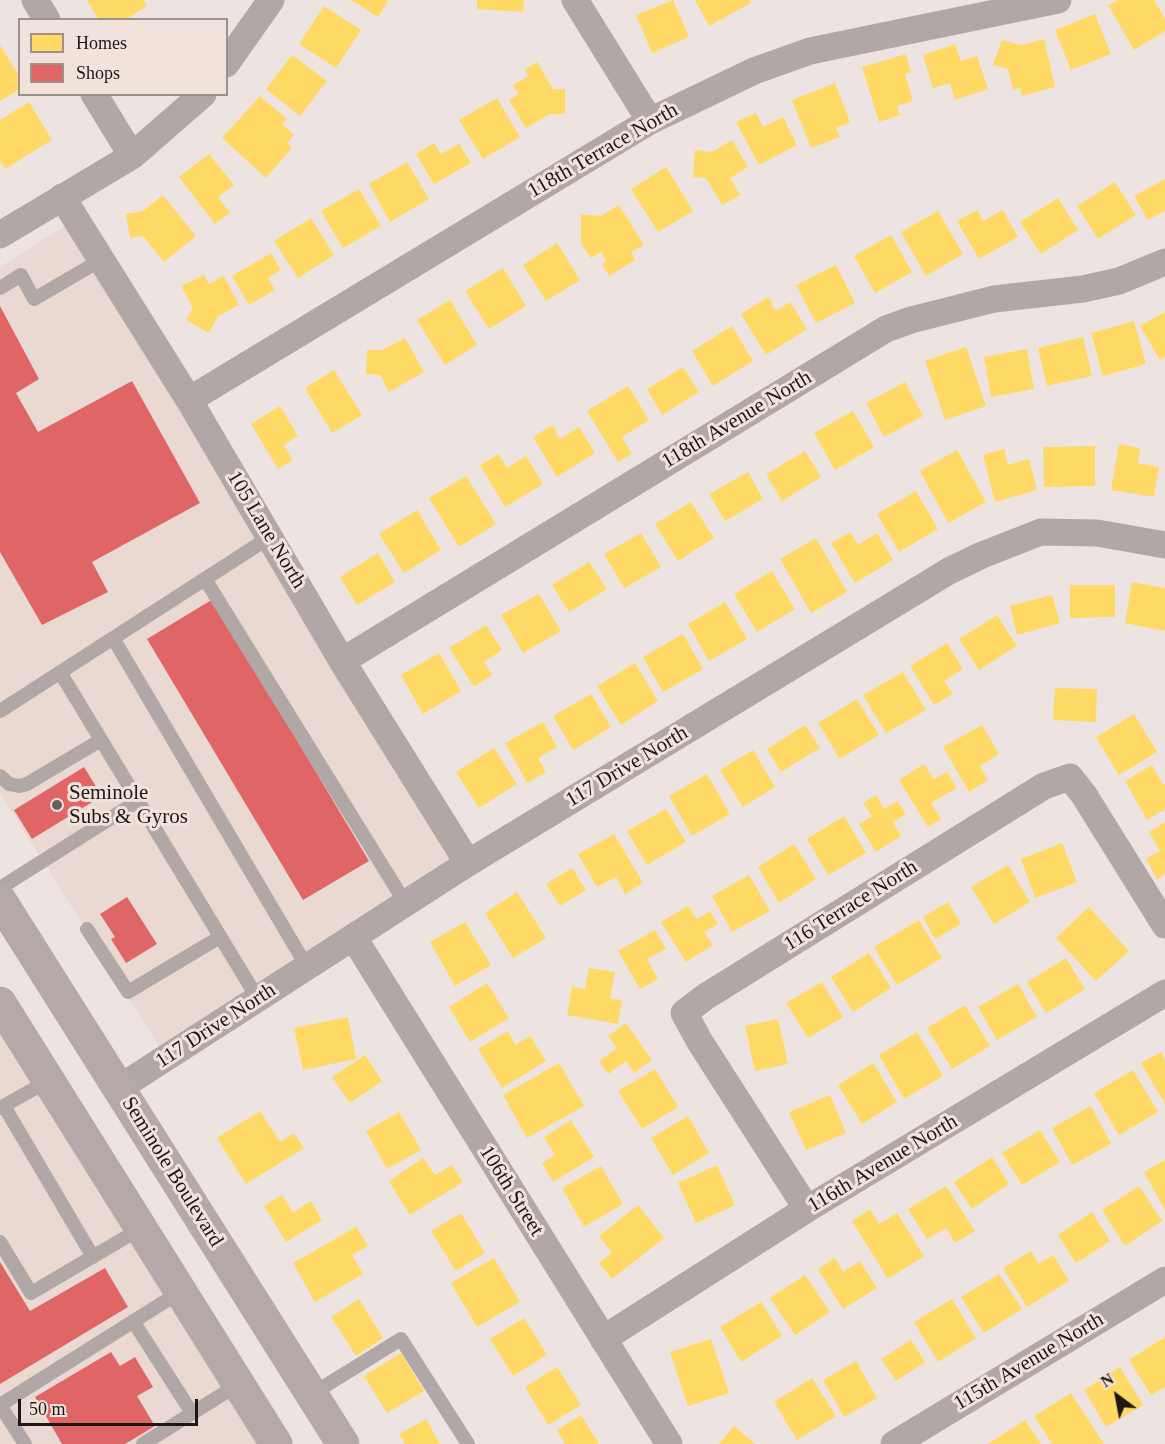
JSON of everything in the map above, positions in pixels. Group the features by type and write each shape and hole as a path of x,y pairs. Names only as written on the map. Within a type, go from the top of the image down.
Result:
{"main road":[{"name":"Seminole Boulevard","path":"0,900 343,1444"},
{"path":"0,1003 276,1444"}],"street":[{"path":"35,0 46,18"},
{"path":"228,61 272,0"},
{"path":"575,0 650,121"},
{"name":"118th Terrace North","path":"189,400 650,121 754,71 810,51 1058,0"},
{"path":"95,96 132,156"},
{"path":"0,235 132,156 201,96"},
{"name":"105 Lane North","path":"62,197 189,400 342,661 468,863"},
{"name":"118th Avenue North","path":"342,661 886,329 911,320 994,299 1083,289 1119,281 1165,262"},
{"name":"117 Drive North","path":"119,1088 468,863 949,571 982,555 1041,532 1097,533 1165,545"},
{"name":"116 Terrace North","path":"807,1209 700,1042 684,1013 705,997 1044,786 1070,777 1084,795 1165,924"},
{"name":"106th Street","path":"354,938 669,1444"},
{"name":"116th Avenue North","path":"603,1339 807,1209 1165,993"},
{"name":"115th Avenue North","path":"894,1444 1165,1280"}],"lane":[{"path":"0,288 21,275 34,299 101,260"},
{"path":"0,711 270,537"},
{"path":"205,579 406,904"},
{"path":"113,638 307,967"},
{"path":"60,672 258,999"},
{"path":"0,776 9,784 19,786 27,784 101,740"},
{"path":"0,888 138,801"},
{"path":"87,929 128,992 220,937"},
{"path":"48,1081 2,1107 93,1257"},
{"path":"0,1242 31,1293 140,1228"},
{"path":"25,1444 0,1405 180,1292"},
{"path":"133,1322 192,1413"},
{"path":"312,1394 401,1339 468,1444"},
{"path":"143,1444 239,1384"}],"shaded area":[{"path":"65,226 178,406 450,858 159,1046 0,793 0,267"},
{"path":"0,1027 262,1444 0,1444"}],"building: Homes":[{"path":"87,0 143,0 147,6 128,18 98,18"},
{"path":"351,0 386,0 388,1 378,17"},
{"path":"477,0 524,0 523,12 477,9"},
{"path":"673,0 689,37 652,53 636,15"},
{"path":"695,0 750,0 751,3 709,26"},
{"path":"1118,0 1154,0 1165,19 1165,31 1134,50 1108,5"},
{"path":"324,6 361,30 336,68 299,44"},
{"path":"1095,14 1111,54 1071,70 1055,30"},
{"path":"1044,39 1055,87 1022,96 1020,88 1013,90 1008,69 993,65 1002,40 1021,45"},
{"path":"955,44 961,61 977,56 988,89 955,100 950,83 933,88 923,55"},
{"path":"0,45 18,74 18,90 0,101"},
{"path":"906,54 911,72 905,74 913,101 897,106 900,115 879,122 862,67"},
{"path":"292,55 327,81 300,116 266,89"},
{"path":"537,62 553,89 565,89 565,114 550,114 526,128 509,100 519,94 513,85 528,76 525,69"},
{"path":"835,83 850,122 836,128 840,137 811,148 792,100"},
{"path":"260,96 287,119 282,124 294,135 287,143 292,148 266,178 222,138"},
{"path":"497,98 520,137 483,159 459,120"},
{"path":"29,102 52,140 5,169 0,161 0,120"},
{"path":"756,113 763,127 783,117 797,145 759,165 736,122"},
{"path":"732,140 748,167 730,178 740,195 722,205 706,178 693,177 695,150 712,152"},
{"path":"434,143 441,154 459,144 471,163 434,184 416,154"},
{"path":"209,154 234,185 218,197 230,213 215,224 179,177"},
{"path":"407,162 429,199 390,222 369,184"},
{"path":"666,167 693,211 658,232 631,189"},
{"path":"1165,179 1165,211 1148,220 1134,196"},
{"path":"1115,182 1136,215 1098,239 1077,206"},
{"path":"359,189 381,226 343,248 321,211"},
{"path":"163,195 196,236 164,262 143,236 130,238 126,214 143,211"},
{"path":"1058,198 1078,230 1041,254 1020,222"},
{"path":"619,205 644,245 631,252 635,260 609,276 602,264 606,262 601,252 591,258 581,243 581,214 601,216"},
{"path":"977,210 983,221 1003,210 1018,237 979,259 957,221"},
{"path":"938,211 963,254 926,276 901,232"},
{"path":"311,218 334,255 298,278 274,241"},
{"path":"891,235 912,272 875,293 854,256"},
{"path":"557,243 580,280 546,301 523,265"},
{"path":"271,253 281,270 268,278 275,290 249,305 232,276"},
{"path":"836,265 855,303 816,323 796,285"},
{"path":"503,268 526,306 489,329 465,291"},
{"path":"204,275 209,284 224,276 239,305 218,316 209,333 186,320 193,308 181,286"},
{"path":"768,297 776,311 790,302 807,329 766,355 741,314"},
{"path":"450,300 477,345 445,365 417,320"},
{"path":"1165,312 1165,357 1160,360 1140,326"},
{"path":"1134,321 1146,364 1103,376 1091,333"},
{"path":"732,326 753,361 713,386 692,351"},
{"path":"1083,337 1092,376 1047,386 1038,348"},
{"path":"405,338 424,372 389,392 380,375 366,374 367,350 382,350"},
{"path":"966,347 986,406 945,420 925,361"},
{"path":"1027,349 1034,389 991,397 984,357"},
{"path":"683,367 699,392 662,415 647,389"},
{"path":"334,370 362,415 332,433 305,388"},
{"path":"905,382 923,416 884,437 866,403"},
{"path":"628,386 649,420 622,437 632,454 618,462 587,411"},
{"path":"280,406 298,436 284,445 293,460 278,469 251,424"},
{"path":"853,411 874,447 835,470 814,433"},
{"path":"552,425 560,439 579,427 595,453 557,477 533,437"},
{"path":"1119,444 1140,448 1138,463 1159,467 1154,497 1111,490"},
{"path":"1095,446 1095,486 1044,487 1043,447"},
{"path":"1004,449 1008,465 1029,459 1037,490 995,502 983,455"},
{"path":"957,450 986,502 948,523 920,471"},
{"path":"805,451 821,477 782,501 766,474"},
{"path":"499,454 507,468 526,456 543,484 505,507 480,465"},
{"path":"748,472 763,499 725,521 709,494"},
{"path":"466,476 496,524 459,547 429,498"},
{"path":"916,491 938,529 899,552 877,514"},
{"path":"691,502 714,538 678,561 655,524"},
{"path":"417,510 441,550 404,573 379,534"},
{"path":"850,532 858,545 877,533 893,560 855,583 831,543"},
{"path":"641,533 661,567 624,588 604,554"},
{"path":"816,538 847,592 811,613 780,559"},
{"path":"378,553 395,582 357,605 340,577"},
{"path":"589,562 607,589 569,612 552,585"},
{"path":"772,571 795,609 757,632 734,594"},
{"path":"1132,582 1165,588 1165,631 1125,623"},
{"path":"1070,585 1115,585 1115,617 1070,618"},
{"path":"539,594 561,631 523,653 501,615"},
{"path":"1052,595 1060,623 1017,635 1010,606"},
{"path":"725,602 747,639 709,661 688,624"},
{"path":"997,615 1017,646 979,670 959,639"},
{"path":"486,625 502,650 484,662 492,675 474,687 449,648"},
{"path":"683,634 703,669 663,692 643,657"},
{"path":"947,643 963,669 944,681 953,694 934,705 910,666"},
{"path":"439,653 461,691 423,714 401,675"},
{"path":"635,663 658,701 621,725 597,686"},
{"path":"903,672 926,710 886,733 863,695"},
{"path":"1055,688 1097,689 1096,722 1053,720"},
{"path":"591,694 611,727 573,750 553,716"},
{"path":"857,699 879,735 840,759 818,723"},
{"path":"1134,714 1157,752 1119,775 1096,737"},
{"path":"543,722 557,747 538,758 546,772 527,783 505,743"},
{"path":"805,725 820,748 781,772 767,749"},
{"path":"982,725 999,754 980,766 988,780 969,792 943,747"},
{"path":"494,748 517,784 479,808 456,772"},
{"path":"753,750 775,787 743,807 720,770"},
{"path":"924,764 934,779 947,772 957,788 931,803 941,819 928,827 899,780"},
{"path":"1152,765 1163,785 1165,784 1165,809 1147,820 1125,781"},
{"path":"707,774 730,814 692,836 669,796"},
{"path":"876,795 884,809 897,801 906,814 893,822 901,836 876,852 859,824 872,816 863,803"},
{"path":"666,809 686,842 647,865 627,831"},
{"path":"844,816 866,853 828,875 807,839"},
{"path":"1165,822 1165,874 1157,879 1146,859 1160,851 1149,832"},
{"path":"614,834 643,883 625,894 616,877 597,887 578,854"},
{"path":"1062,843 1077,882 1035,898 1021,859"},
{"path":"794,844 816,879 779,903 758,867"},
{"path":"1008,865 1030,902 994,924 971,887"},
{"path":"572,868 586,890 560,906 546,884"},
{"path":"749,875 770,911 732,932 712,896"},
{"path":"517,892 546,938 513,958 485,913"},
{"path":"948,902 961,924 935,939 923,917"},
{"path":"688,906 697,919 710,911 718,924 704,932 713,945 686,962 661,922"},
{"path":"1089,907 1129,951 1096,981 1056,938"},
{"path":"919,920 942,958 897,985 874,947"},
{"path":"465,922 491,965 455,986 430,942"},
{"path":"655,930 666,949 647,959 658,979 640,989 618,951"},
{"path":"869,953 891,988 853,1012 831,977"},
{"path":"1066,958 1085,989 1046,1013 1027,982"},
{"path":"589,968 615,972 610,998 622,1000 618,1024 567,1015 572,987 585,989"},
{"path":"822,982 843,1017 808,1038 786,1003"},
{"path":"487,983 509,1018 470,1042 449,1007"},
{"path":"1018,984 1037,1017 997,1040 978,1007"},
{"path":"965,1005 990,1046 952,1069 927,1028"},
{"path":"348,1017 356,1059 303,1070 294,1028"},
{"path":"778,1019 788,1064 755,1071 745,1026"},
{"path":"626,1023 652,1060 634,1073 626,1061 608,1074 599,1061 617,1048 608,1036"},
{"path":"508,1031 515,1045 530,1036 546,1061 502,1088 478,1049"},
{"path":"917,1032 943,1076 904,1099 879,1055"},
{"path":"1161,1052 1165,1060 1165,1104 1141,1063"},
{"path":"365,1055 382,1081 350,1103 332,1077"},
{"path":"559,1063 584,1106 527,1138 503,1095"},
{"path":"873,1063 897,1102 862,1124 838,1085"},
{"path":"655,1069 678,1107 642,1129 618,1091"},
{"path":"1133,1070 1158,1112 1119,1135 1094,1093"},
{"path":"830,1095 846,1133 806,1150 789,1112"},
{"path":"1091,1106 1111,1144 1072,1165 1052,1128"},
{"path":"260,1111 280,1142 294,1133 304,1148 246,1184 217,1138"},
{"path":"399,1112 421,1150 387,1169 366,1131"},
{"path":"688,1116 709,1153 673,1175 651,1138"},
{"path":"571,1120 594,1157 553,1182 542,1163 555,1155 544,1137"},
{"path":"1040,1130 1060,1162 1022,1185 1002,1153"},
{"path":"992,1157 1009,1184 972,1209 954,1182"},
{"path":"423,1158 435,1175 452,1165 463,1182 410,1215 389,1181"},
{"path":"1165,1160 1165,1210 1144,1172"},
{"path":"717,1165 735,1205 696,1223 678,1183"},
{"path":"601,1166 623,1204 584,1227 562,1188"},
{"path":"946,1186 975,1231 955,1243 946,1228 927,1239 908,1209"},
{"path":"1139,1186 1162,1221 1125,1246 1102,1210"},
{"path":"282,1195 293,1213 311,1201 322,1220 286,1242 264,1206"},
{"path":"638,1205 664,1238 612,1279 599,1263 612,1253 599,1236"},
{"path":"870,1209 879,1224 897,1213 924,1256 888,1279 852,1221"},
{"path":"1092,1212 1110,1241 1076,1263 1058,1235"},
{"path":"461,1213 485,1253 456,1271 431,1231"},
{"path":"356,1227 368,1246 352,1255 363,1274 315,1302 293,1263"},
{"path":"1031,1251 1039,1264 1053,1255 1069,1281 1027,1307 1003,1268"},
{"path":"494,1258 520,1302 477,1327 451,1283"},
{"path":"835,1258 843,1272 860,1261 877,1288 843,1309 818,1269"},
{"path":"999,1274 1022,1309 984,1333 961,1297"},
{"path":"805,1275 830,1312 795,1335 770,1298"},
{"path":"359,1299 383,1338 356,1356 331,1317"},
{"path":"952,1299 976,1338 938,1362 914,1322"},
{"path":"761,1302 782,1336 741,1362 720,1327"},
{"path":"524,1318 547,1355 513,1376 490,1339"},
{"path":"1165,1337 1165,1387 1151,1395 1129,1360"},
{"path":"711,1339 729,1393 688,1406 670,1352"},
{"path":"911,1340 925,1362 896,1381 881,1359"},
{"path":"401,1353 424,1391 387,1413 364,1376"},
{"path":"856,1361 877,1398 844,1417 823,1380"},
{"path":"557,1367 581,1405 548,1425 525,1387"},
{"path":"1120,1367 1143,1405 1106,1427 1084,1390"},
{"path":"812,1378 836,1416 797,1440 774,1402"},
{"path":"1071,1393 1104,1444 1052,1444 1034,1416"},
{"path":"581,1415 599,1444 565,1444 557,1430"},
{"path":"426,1419 440,1444 405,1444 399,1434"},
{"path":"1025,1420 1041,1444 988,1444"},
{"path":"734,1426 755,1444 719,1444"}],"building: Shops":[{"path":"0,306 39,379 16,393 38,432 132,381 200,503 92,562 108,592 42,625 0,552"},
{"path":"213,599 369,861 303,900 147,639"},
{"path":"84,767 102,796 32,839 14,810"},
{"path":"127,897 157,944 126,963 111,939 115,937 100,914"},
{"path":"0,1262 30,1311 105,1268 128,1307 0,1384"},
{"path":"111,1352 120,1366 135,1357 153,1387 137,1396 155,1426 125,1444 62,1444 35,1397"}],"place":[{"name":"Seminole Subs & Gyros","path":"57,805"}]}
